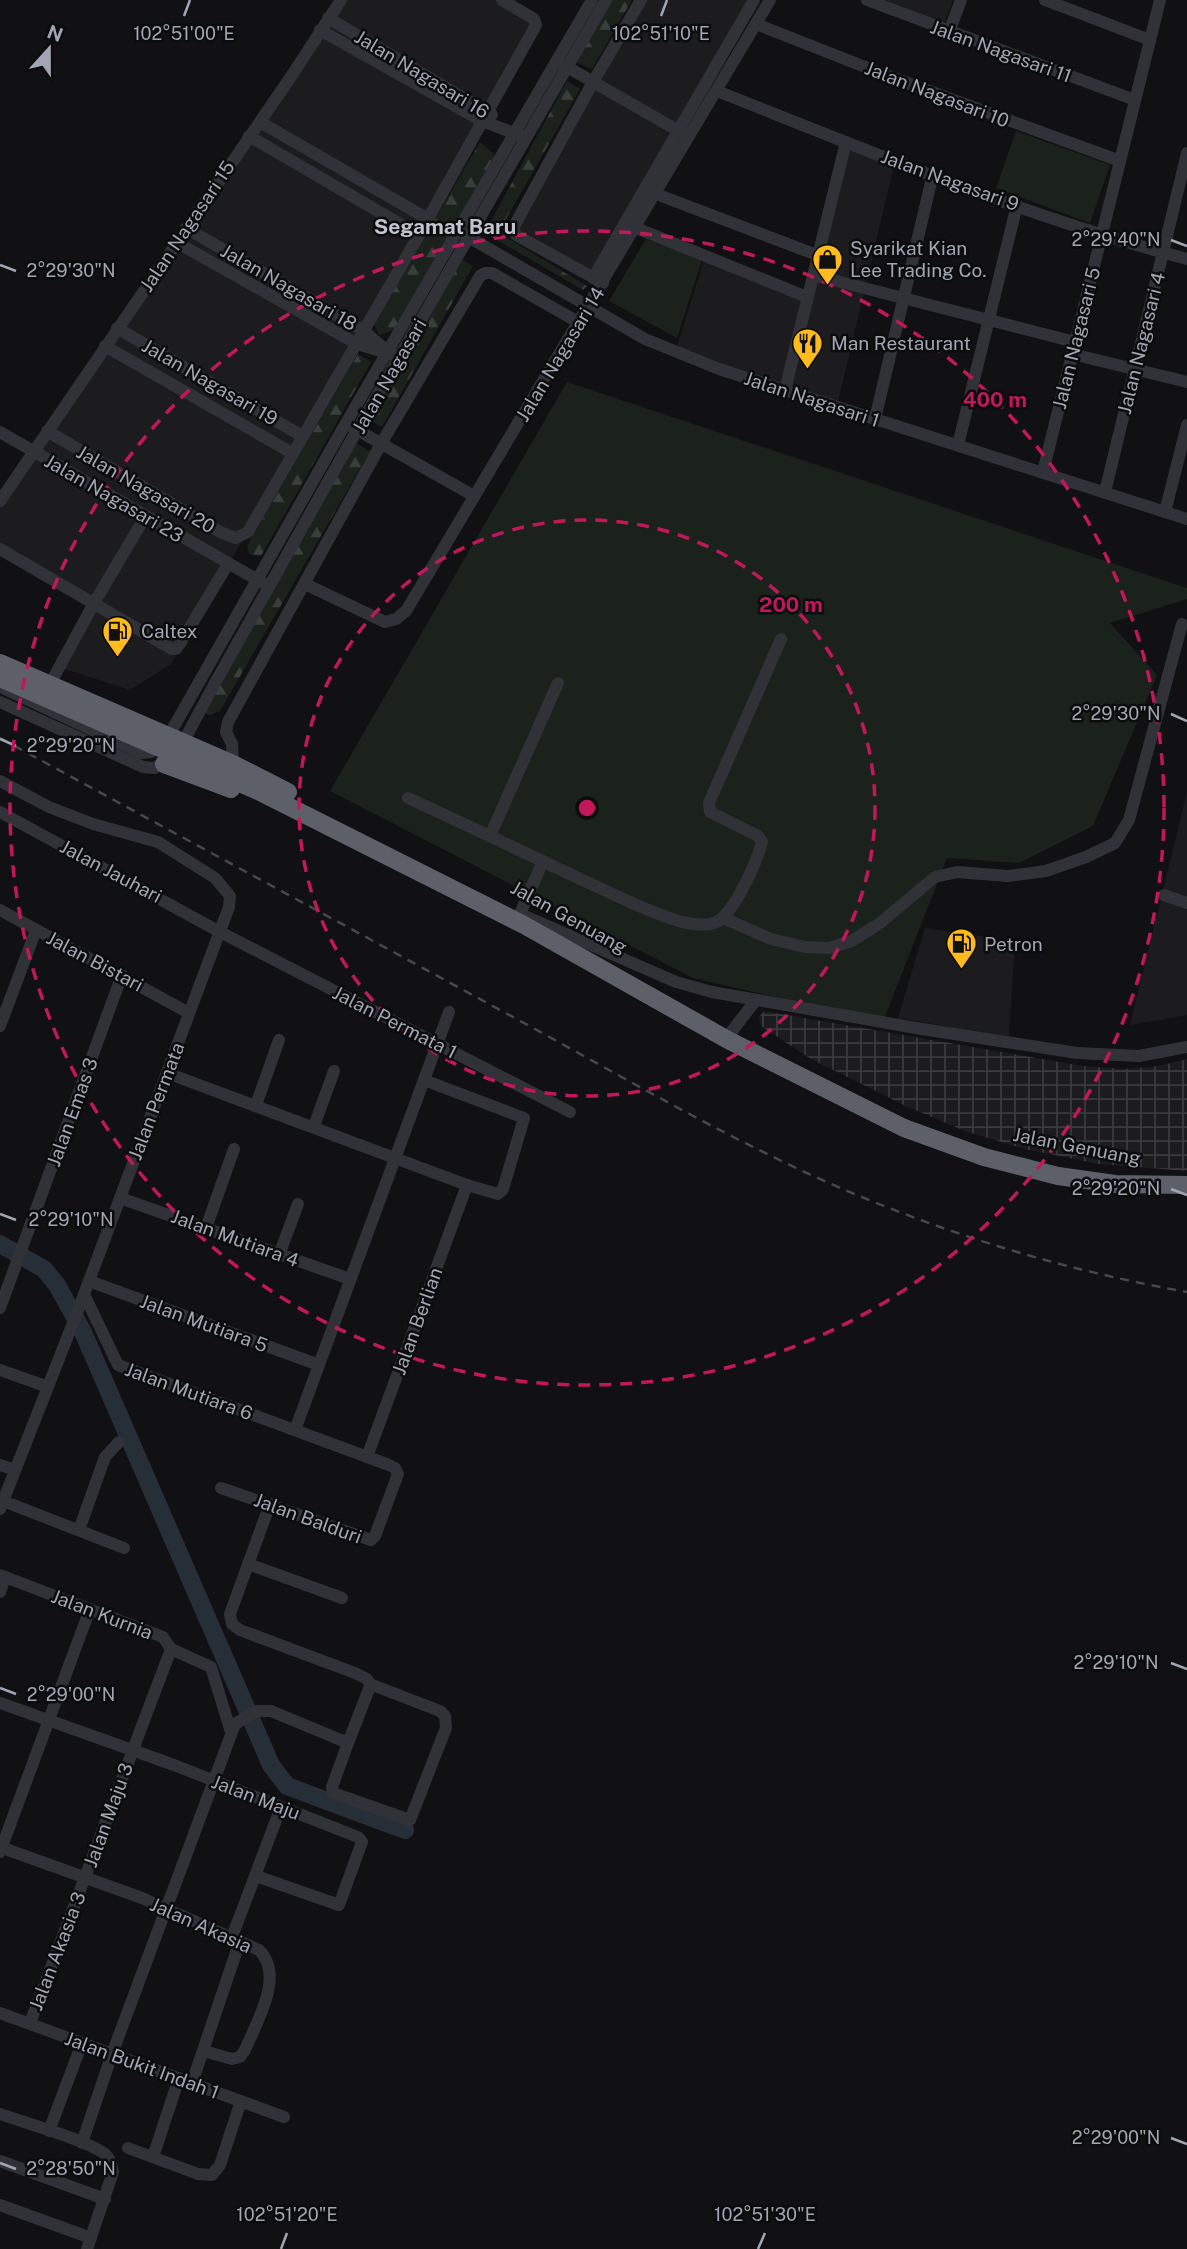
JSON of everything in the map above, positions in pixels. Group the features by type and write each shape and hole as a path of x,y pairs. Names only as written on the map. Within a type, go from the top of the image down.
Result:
{"highway":[{"name":"Jalan Genuang","path":"0,663 50,685 170,749 524,925 730,1035"},
{"name":"Jalan Genuang","path":"0,678 170,749 233,764 520,914 868,1112 948,1145 1058,1177 1115,1184 1187,1185"}],"street":[{"name":"Jalan Nagasari 15","path":"0,501 341,0"},
{"path":"105,346 292,453 357,344 536,25 534,19 502,0"},
{"name":"Jalan Nagasari","path":"562,64 592,0"},
{"name":"Jalan Nagasari","path":"170,749 520,135 562,64 606,0"},
{"path":"598,281 516,235 513,228 641,0"},
{"name":"Jalan Nagasari 11","path":"867,0 1135,100"},
{"path":"948,32 961,0"},
{"path":"1045,0 1150,40"},
{"name":"Jalan Nagasari 5","path":"1043,472 1160,0"},
{"name":"Jalan Nagasari 14","path":"598,281 635,229 690,137 756,24 763,1"},
{"name":"Jalan Nagasari 14","path":"305,584 385,622 396,619 406,611 578,322 677,131 763,1"},
{"name":"Jalan Nagasari 16","path":"328,18 520,135"},
{"name":"Jalan Nagasari 10","path":"756,24 1120,161"},
{"path":"320,30 485,116"},
{"path":"562,64 690,137"},
{"name":"Jalan Nagasari 9","path":"717,91 1017,205 1101,235 1187,259"},
{"path":"260,122 428,219"},
{"path":"249,136 419,235"},
{"path":"786,390 846,142"},
{"name":"Jalan Nagasari 4","path":"1105,492 1187,153"},
{"path":"875,419 933,174"},
{"path":"656,194 817,255"},
{"path":"958,445 1017,205"},
{"name":"Jalan Nagasari 18","path":"186,228 364,331 395,355"},
{"path":"635,229 807,297"},
{"name":"Jalan Nagasari 1","path":"464,234 669,350 1187,519"},
{"path":"176,242 357,344 395,355"},
{"name":"Jalan Nagasari","path":"233,764 232,744 226,732 228,722 382,444 477,280 485,273 492,273 578,322"},
{"path":"813,275 988,320 1135,369 1187,382"},
{"name":"Jalan Nagasari 19","path":"117,328 302,436"},
{"path":"1166,512 1187,425"},
{"path":"352,427 474,496"},
{"name":"Jalan Nagasari 20","path":"47,431 222,533 236,538 248,532 292,453"},
{"name":"Jalan Nagasari 23","path":"0,432 263,583"},
{"path":"50,685 142,515 151,492"},
{"path":"0,549 167,647 176,649 228,564"},
{"path":"723,918 771,939 805,947 829,948 852,941 880,923 935,877 957,872 1028,875 1077,861 1115,843 1129,820 1182,624"},
{"path":"408,798 543,862 679,920 705,925 718,922 735,900 756,860 762,842 758,836 710,812 709,803 781,639"},
{"path":"490,836 558,683"},
{"path":"0,686 141,753 170,749"},
{"path":"0,702 143,767 154,768 170,749"},
{"name":"Jalan Permata","path":"0,781 49,807 93,824 158,842 215,878 230,896 220,932 48,1387"},
{"name":"Jalan Jauhari","path":"0,812 220,932"},
{"path":"543,862 520,914 676,982 756,1000 1077,1053 1139,1056 1187,1046"},
{"path":"1164,895 1187,903"},
{"name":"Jalan Bistari","path":"0,910 189,1013"},
{"path":"0,1026 36,930"},
{"name":"Jalan Permata 1","path":"220,932 570,1112"},
{"name":"Jalan Emas 3","path":"0,1308 122,975"},
{"path":"730,1035 756,1000"},
{"path":"295,1430 449,1012"},
{"path":"256,1105 279,1040"},
{"path":"314,1126 334,1071"},
{"path":"167,1073 467,1185 495,1194 501,1191 524,1118 424,1080"},
{"path":"206,1228 234,1149"},
{"name":"Jalan Berlian","path":"367,1457 467,1185"},
{"name":"Jalan Mutiara 4","path":"120,1198 351,1279"},
{"path":"279,1255 298,1204"},
{"name":"Jalan Mutiara 5","path":"89,1281 319,1365"},
{"name":"Jalan Mutiara 6","path":"82,1300 118,1366 367,1457"},
{"path":"0,1370 48,1387 3,1496 124,1548"},
{"path":"79,1530 105,1457 119,1442"},
{"name":"Jalan Balduri","path":"221,1488 373,1540 398,1474 390,1465 367,1457"},
{"path":"0,1465 15,1470"},
{"path":"270,1504 230,1614 230,1621 235,1628 337,1665 367,1679 370,1684 440,1711 445,1716 446,1728 410,1820 333,1793 332,1787 370,1684"},
{"path":"248,1564 342,1598"},
{"path":"0,1592 3,1576"},
{"name":"Jalan Kurnia","path":"3,1576 163,1637 171,1649 211,1667 231,1732"},
{"path":"1,1849 90,1609"},
{"name":"Jalan Maju 3","path":"85,1879 171,1649"},
{"name":"Jalan Maju","path":"0,1703 214,1780 361,1838 362,1845 342,1903 336,1905 256,1876"},
{"path":"82,2143 112,2054 235,1724 257,1711 271,1711 348,1743"},
{"path":"192,2083 256,1876 281,1807"},
{"name":"Jalan Akasia","path":"1,1849 142,1898 259,1950 267,1958 270,1975 267,1997 240,2057 232,2059 204,2051"},
{"name":"Jalan Akasia 3","path":"30,2024 85,1879"},
{"name":"Jalan Bukit Indah 1","path":"0,2013 284,2116"},
{"path":"48,2131 82,2043"},
{"path":"153,2157 179,2078"},
{"path":"128,2148 207,2176 216,2171 242,2101"},
{"path":"0,2114 82,2143 107,2156 113,2172 89,2244 0,2205"},
{"path":"0,2161 105,2199"}],"shaded area":[{"path":"336,0 509,0 539,27 171,664 130,690 55,666 89,604 0,553 0,496"},
{"path":"636,0 758,0 594,282 514,237"},
{"path":"885,0 953,0 944,24"},
{"path":"842,146 894,165 838,402 676,349 704,260 803,299"},
{"path":"1187,792 1187,1015 1130,1025"},
{"path":"925,928 1015,941 1009,1037 898,1018"},
{"path":"764,1011 1083,1066 1125,1069 1159,1066 1187,1059 1187,1171 1099,1164 1025,1149 965,1131 908,1107 811,1059 761,1026 759,1017"}],"green space":[{"path":"611,0 632,0 592,69 576,62"},
{"path":"567,81 580,89 502,226 504,236 587,286 583,290 492,237 491,221"},
{"path":"1016,131 1110,165 1090,223 996,188"},
{"path":"480,142 495,155 394,330 379,335 374,324"},
{"path":"646,239 702,260 677,338 609,301"},
{"path":"461,259 473,266 382,427 368,419"},
{"path":"358,354 371,362 261,556 249,554 247,546"},
{"path":"567,382 1187,588 1187,599 1110,623 1157,675 1093,826 1019,863 947,858 883,1022 693,978 330,791"},
{"path":"355,443 370,451 220,711 206,714 205,709"}],"waterway":[{"path":"0,1244 44,1269 57,1285 83,1332 271,1765 287,1786 405,1830"}],"railway":[{"path":"0,738 692,1115 809,1174 900,1212 994,1245 1090,1272 1187,1292"}],"place":[{"name":"Syarikat Kian Lee Trading Co.","path":"827,286"},
{"name":"Man Restaurant","path":"808,370"},
{"name":"Caltex","path":"118,658"},
{"name":"Petron","path":"961,971"}],"district":[{"name":"Segamat Baru","path":"445,227"}]}
